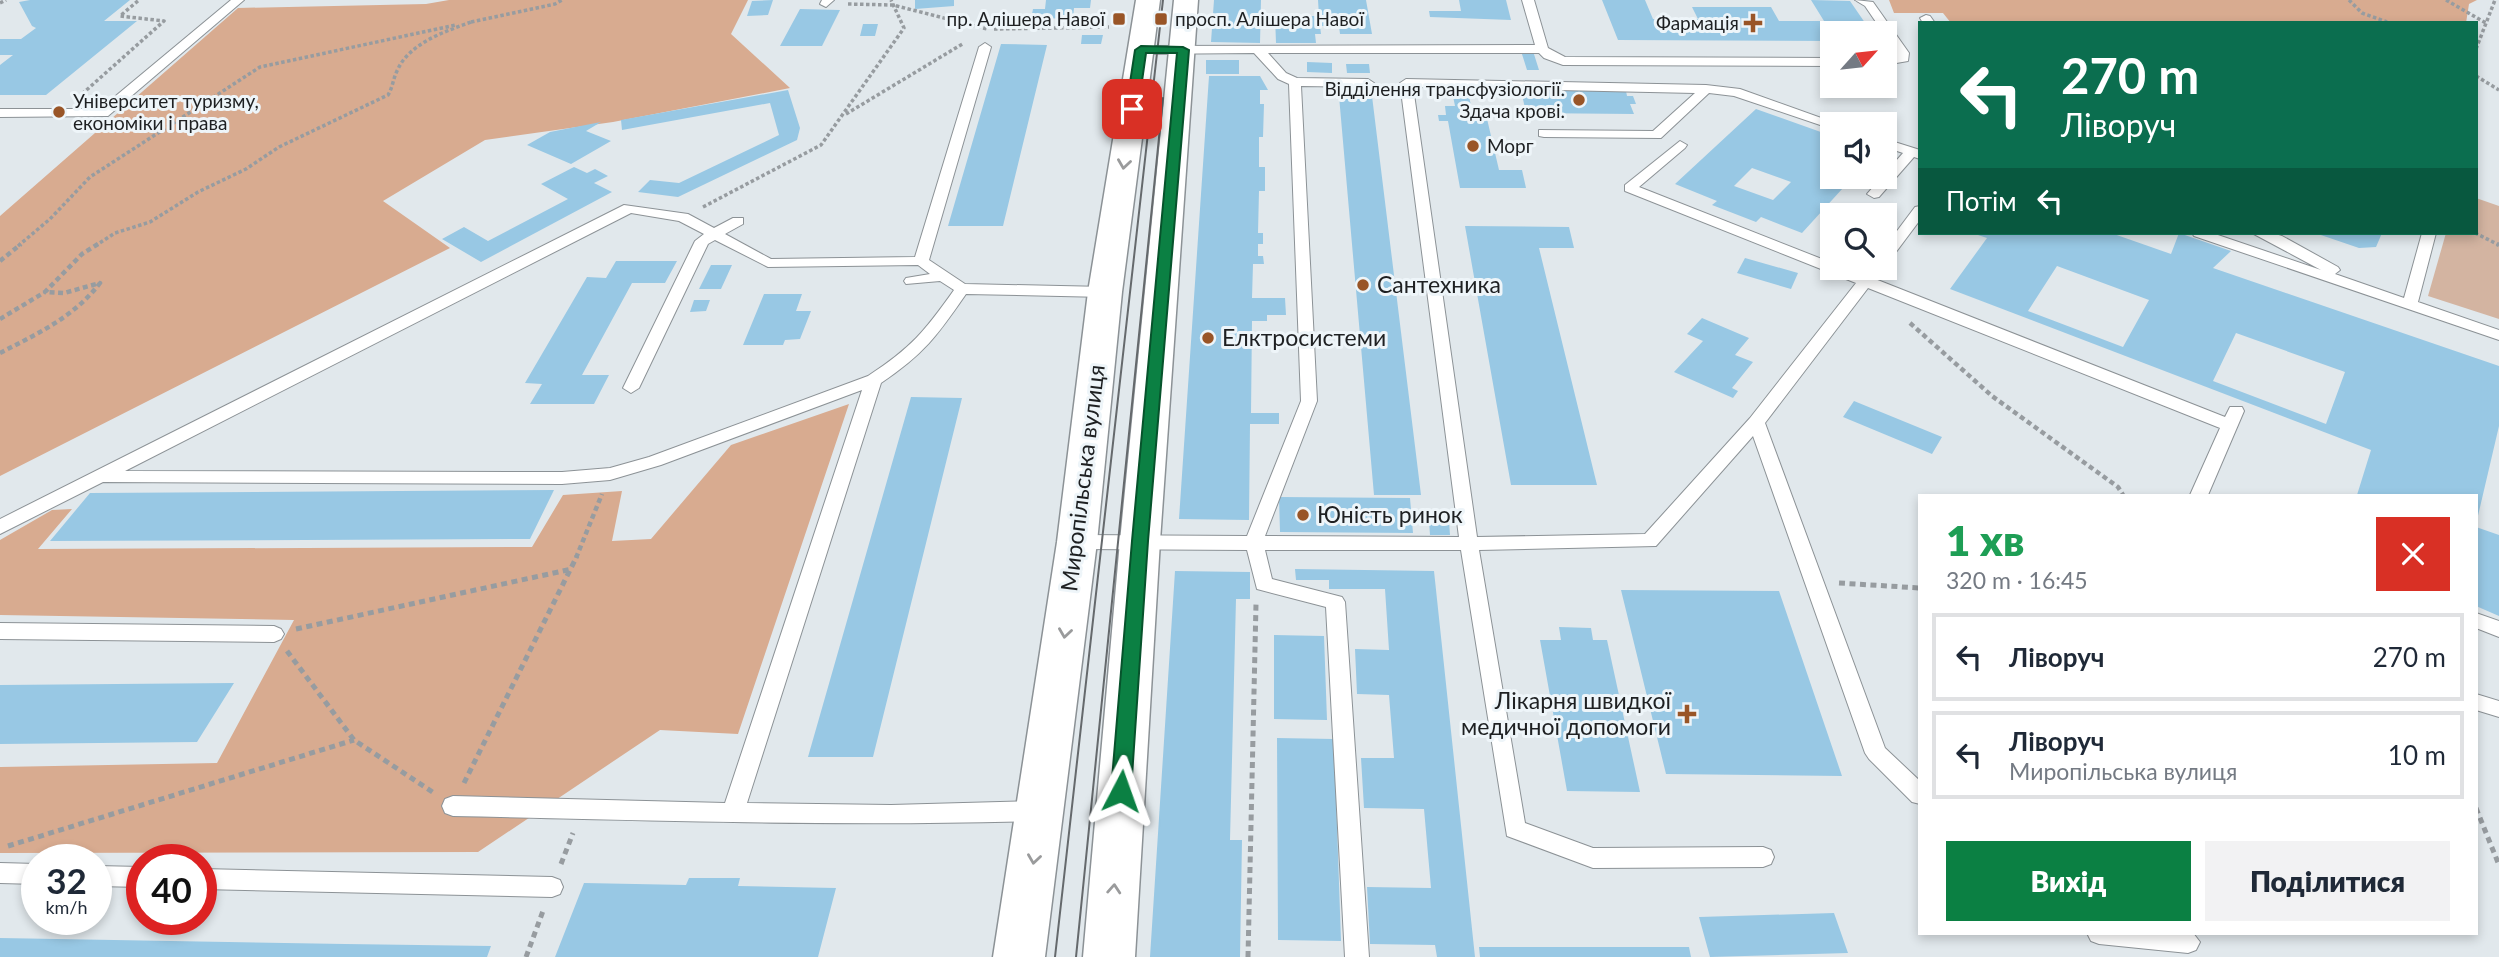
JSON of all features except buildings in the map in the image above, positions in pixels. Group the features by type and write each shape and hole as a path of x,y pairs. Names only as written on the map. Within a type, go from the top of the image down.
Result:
{"street":[{"name":"Миропільська вулиця","path":"1019,957 1077,542 1105,292 1148,0"},
{"path":"1109,957 1140,541 1186,0"}],"lane":[{"path":"0,113 103,113 238,0"},
{"path":"1528,0 1542,49 1548,55 1563,61 1820,62"},
{"path":"1865,1 1880,21"},
{"path":"1897,45 1904,58 1897,59"},
{"path":"920,261 985,47"},
{"path":"1257,49 1282,76 1296,82 1368,83"},
{"path":"1141,50 1542,49"},
{"path":"1296,82 1309,401 1254,542 1264,584 1335,602 1357,957"},
{"path":"1763,857 1592,858 1515,829 1469,544 1406,82 1706,89 1736,92 1820,121"},
{"path":"1544,133 1656,135 1706,89"},
{"path":"1680,145 1630,188 1865,283 2057,349 2233,418 2199,494"},
{"path":"1874,194 1915,154 1897,147"},
{"path":"0,527 629,208 683,216 768,263 920,261 962,289 1105,292"},
{"path":"1897,241 1918,213"},
{"path":"631,388 702,241 738,221"},
{"path":"2205,235 2499,335"},
{"path":"2265,235 2277,239 2372,292"},
{"path":"2410,305 2428,235"},
{"path":"911,281 943,276"},
{"path":"1077,542 1469,544 1650,541 1756,422 1867,280"},
{"path":"102,477 562,478 610,474 655,461 874,380 904,360 928,338 962,289"},
{"path":"733,811 874,380"},
{"path":"1756,422 1876,753 1918,793"},
{"path":"2478,621 2499,629"},
{"path":"0,631 274,634"},
{"path":"2478,703 2499,709"},
{"path":"453,806 973,813 1041,810"},
{"path":"0,873 21,874"},
{"path":"217,878 552,887"},
{"path":"2119,935 2188,942"}],"path":[{"path":"0,3 6,0"},
{"path":"60,113 164,21 120,16 139,0"},
{"path":"0,261 50,219 90,177 260,67 555,4 562,0"},
{"path":"2349,0 2362,13 2384,21"},
{"path":"2446,0 2486,23"},
{"path":"2478,43 2495,0"},
{"path":"827,2 892,2 989,29"},
{"path":"683,216 821,145 904,27 892,2"},
{"path":"0,319 45,292 82,254 116,233 150,222 198,192 246,169 279,147 388,95 395,85 397,69 415,49 443,32 471,22"},
{"path":"2478,77 2499,90"},
{"path":"2478,234 2499,245"},
{"path":"0,353 55,324 90,298 100,283 64,293 45,292"},
{"path":"1904,318 1992,396 2118,487 2122,494"},
{"path":"572,569 274,634 354,740 453,806 572,569 610,474"},
{"path":"1814,582 1918,587"},
{"path":"1248,957 1256,599 1264,584"},
{"path":"0,849 354,740"},
{"path":"2478,813 2499,865"}],"shaded area":[{"path":"449,0 748,0 731,34 790,88 613,122 485,140 383,201 450,248 0,476 0,216 238,8 426,4"},
{"path":"1889,0 2477,0 2469,4 2466,21 1949,21 1943,13 1894,13"},
{"path":"2478,199 2499,206 2499,319 2428,296 2445,235 2478,235"},
{"path":"849,404 738,734 660,730 478,852 217,853 217,844 126,844 126,853 112,853 112,844 21,844 21,853 0,853 0,767 217,763 294,620 0,615 0,540 52,510 72,509 38,549 532,547 563,495 622,491 612,541 651,539 731,445"}],"tram line":[{"path":"1055,957 1163,0"},
{"path":"1076,957 1163,98"}],"place":[{"name":"пр. Алішера Навої","path":"1119,19"},
{"name":"просп. Алішера Навої","path":"1161,19"},
{"name":"Фармація","path":"1753,23"},
{"name":"Відділення трансфузіології. Здача крові.","path":"1579,100"},
{"name":"Університет туризму, економіки і права","path":"59,112"},
{"name":"Морг","path":"1473,146"},
{"name":"Сантехника","path":"1363,285"},
{"name":"Елктросистеми","path":"1208,338"},
{"name":"Юність ринок","path":"1303,515"},
{"name":"Лікарня швидкої медичної допомоги","path":"1687,714"}],"route":[{"path":"1121,791 1183,50 1141,50 1132,109"}]}
